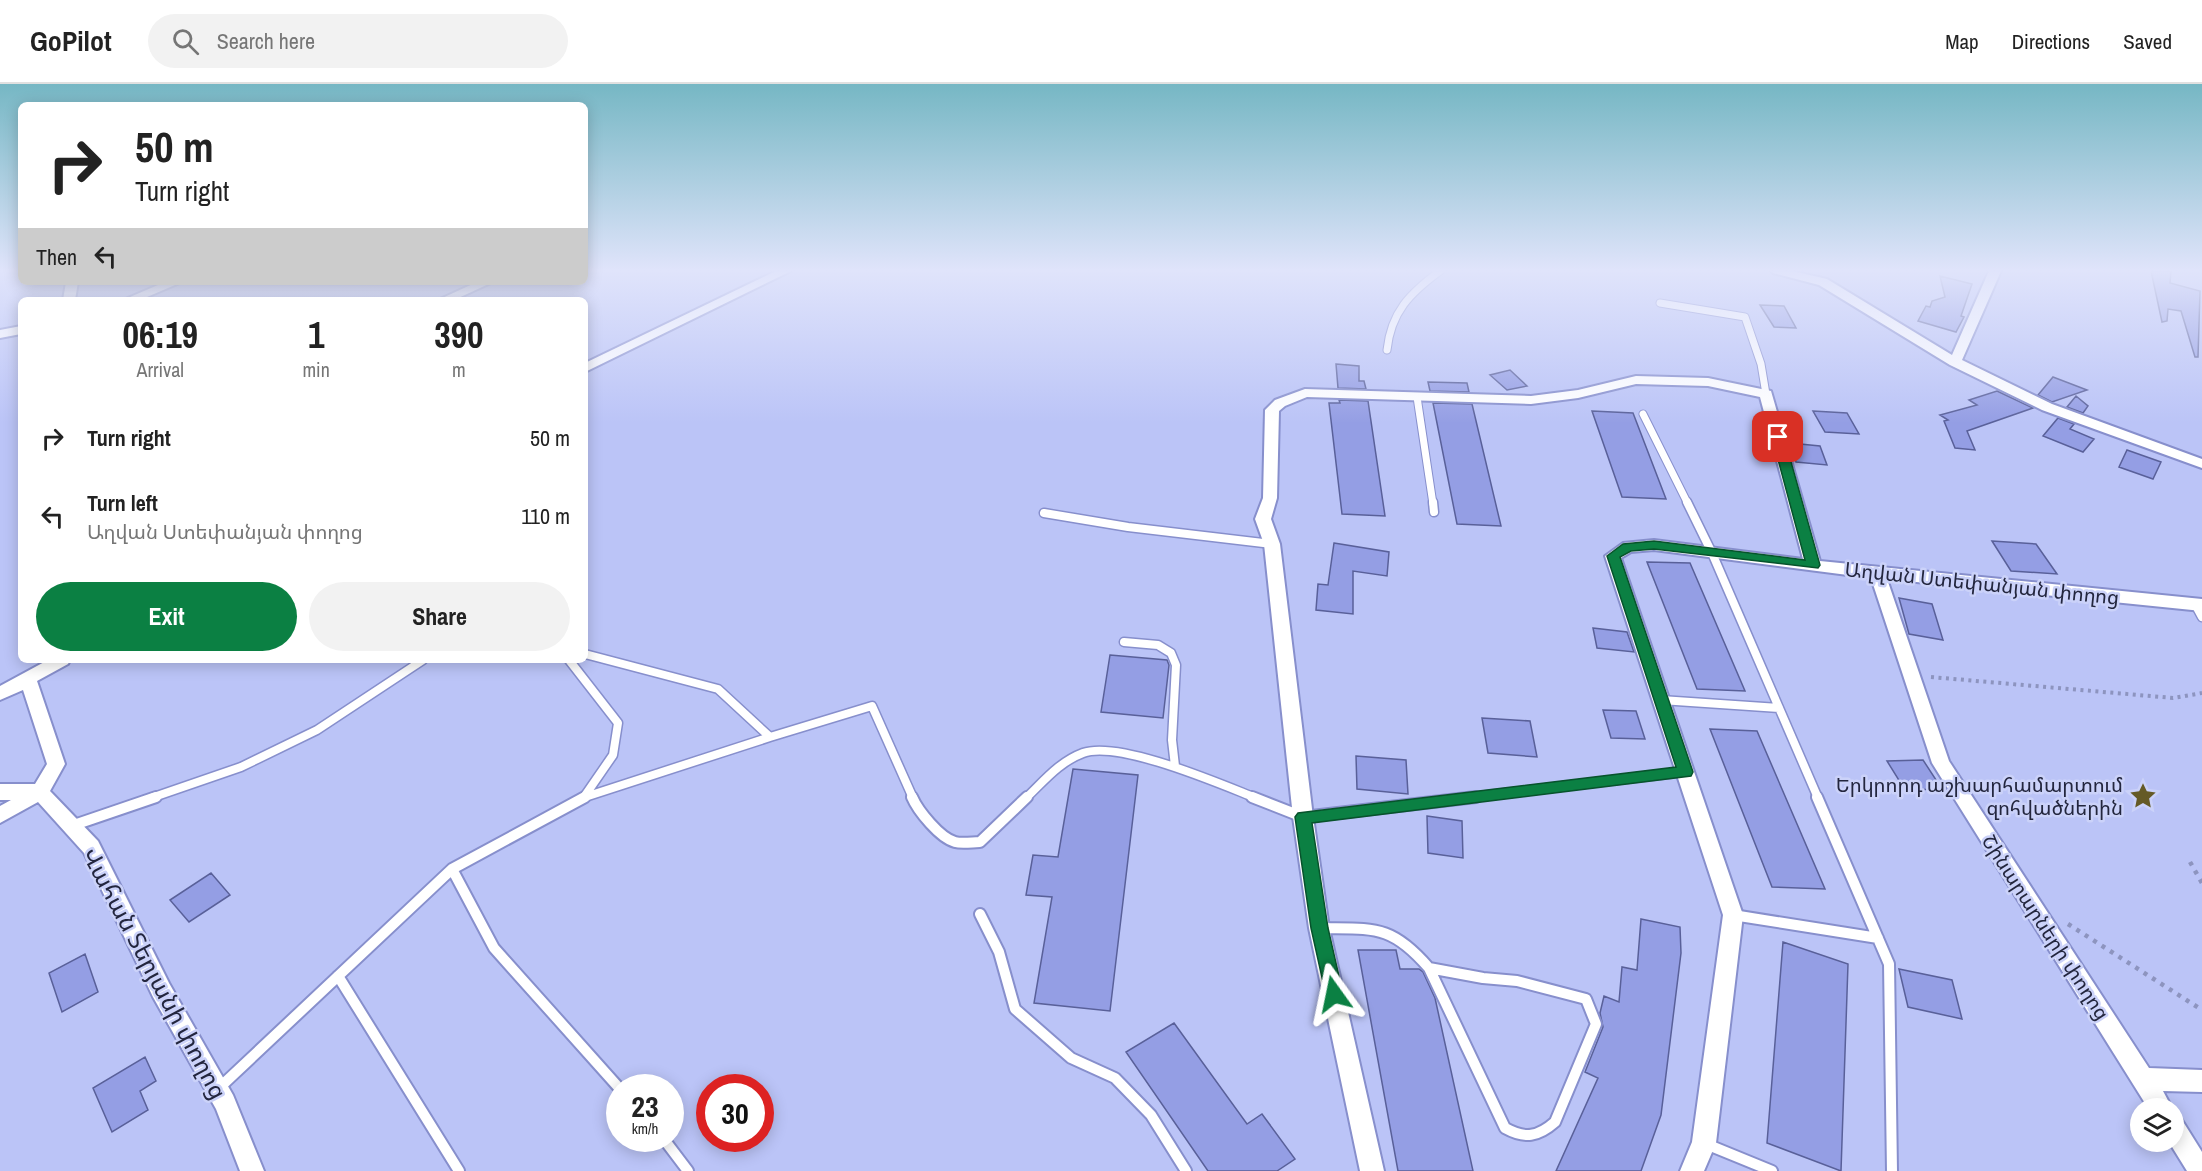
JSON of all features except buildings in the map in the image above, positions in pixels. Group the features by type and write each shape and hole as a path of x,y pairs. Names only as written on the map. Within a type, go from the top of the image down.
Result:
{"street":[{"path":"588,367 679,322"},
{"path":"1889,322 1955,362 2047,407 2202,464"},
{"path":"1955,362 1973,322"},
{"path":"0,334 18,331"},
{"path":"1372,1171 1319,928 1303,817 1272,544 1263,519 1270,498 1272,410 1280,403 1305,393 1531,400 1578,394 1636,380 1708,382 1766,394 1813,565"},
{"name":"Աղվան Ստեփանյան փողոց","path":"1692,1171 1704,1143 1733,915 1613,556 1628,547 1654,545 1877,573 2200,609"},
{"name":"Շինարարների փողոց","path":"1877,573 1941,763 2155,1098"},
{"path":"0,694 57,663"},
{"path":"0,814 40,792 56,764 28,680"},
{"path":"0,792 40,792"},
{"name":"Վահան Տերյանի փողոց","path":"40,792 91,847 161,990 225,1103 252,1171"},
{"path":"2143,1079 2202,1081"},
{"path":"2184,1145 2200,1171"}],"lane":[{"path":"1387,350 1389,329 1394,322"},
{"path":"1746,322 1761,364 1766,394"},
{"path":"1417,397 1434,512"},
{"path":"1643,414 1712,553 1889,964 1892,1171"},
{"path":"1044,513 1128,527 1272,544"},
{"path":"1124,642 1158,645 1171,653 1176,665 1172,740 1175,766"},
{"path":"588,655 718,689 770,737"},
{"path":"71,826 241,767 317,730 418,663"},
{"path":"570,663 618,723 613,755 584,797"},
{"path":"1661,700 1779,708"},
{"path":"217,1089 452,869 584,797 872,706 917,808 939,831 955,842 980,842 1061,764 1086,752 1115,752 1175,766 1303,817 1685,772"},
{"path":"452,869 494,948 607,1074"},
{"path":"980,914 999,952 1015,1009 1071,1058 1116,1078 1151,1115 1186,1171"},
{"path":"1733,915 1878,938"},
{"path":"1319,928 1372,929 1394,936 1406,943 1429,968 1505,1128 1520,1137 1543,1134 1556,1122 1596,1024 1586,999 1517,981 1483,978 1429,968"},
{"path":"338,976 459,1171"},
{"path":"1704,1143 1772,1171"},
{"path":"674,1152 688,1171"}],"path":[{"path":"1906,660 1927,676 2172,698 2202,693"},
{"path":"2190,862 2202,883"},
{"path":"2066,923 2202,1010"}],"place":[{"name":"Երկրորդ աշխարհամարտում զոհվածներին","path":"2143,796"}],"route":[{"path":"1334,994 1319,928 1303,817 1685,772 1613,556 1628,547 1654,545 1813,565 1778,437"}]}
